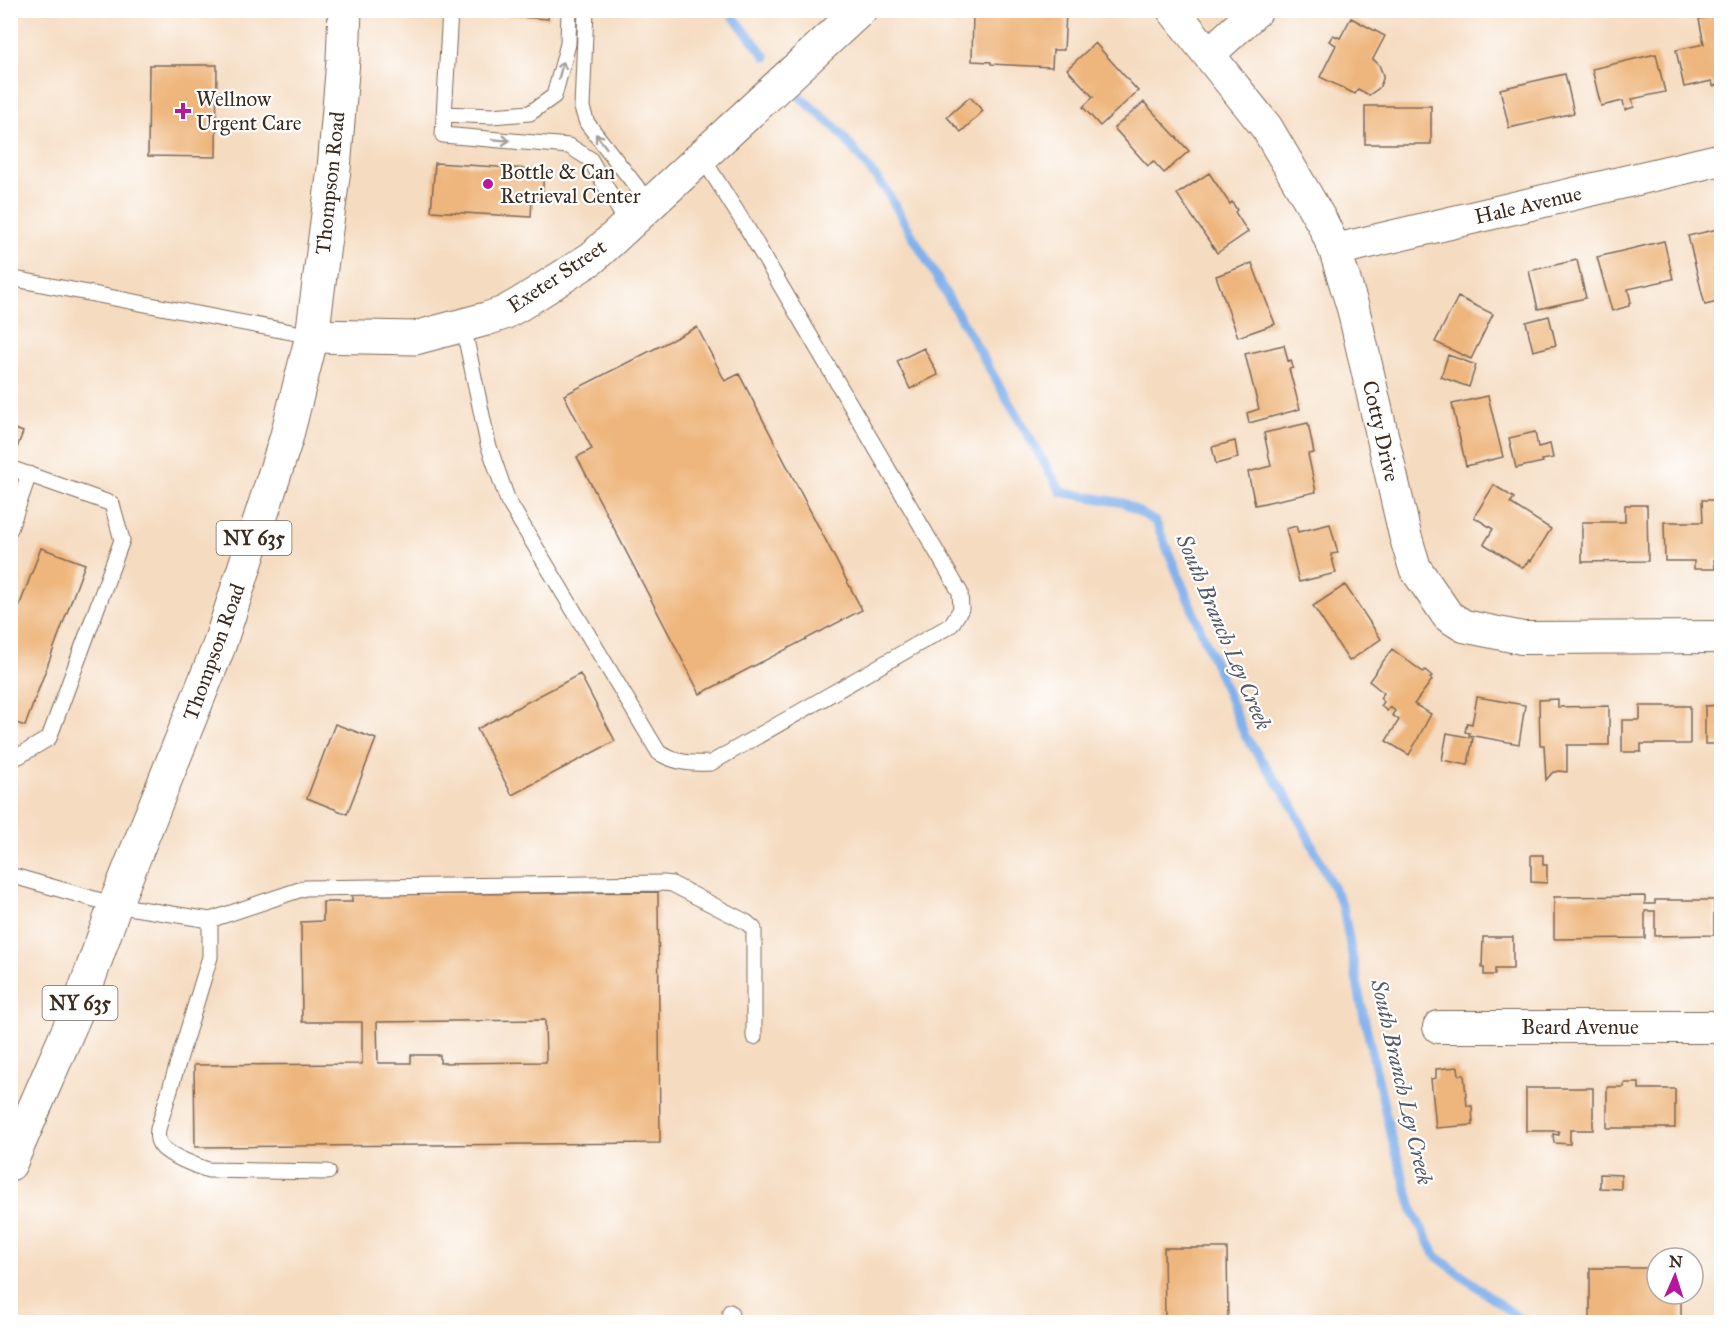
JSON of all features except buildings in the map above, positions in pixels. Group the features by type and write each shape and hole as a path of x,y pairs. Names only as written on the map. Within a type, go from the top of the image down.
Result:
{"main road":[{"name":"Thompson Road","path":"10,1164 81,1001 115,905 219,646 286,439 312,336 334,169 345,10"},
{"name":"Exeter Street","path":"312,336 415,338 504,313 520,304 592,258 860,10"}],"street":[{"name":"Cotty Drive","path":"1173,10 1267,128 1322,222 1335,250 1353,308 1405,536 1415,568 1448,616 1464,626 1522,638 1722,637"},
{"path":"1209,54 1257,10"},
{"name":"Hale Avenue","path":"1335,250 1722,159"},
{"name":"Beard Avenue","path":"1439,1027 1722,1027"}],"lane":[{"path":"450,10 443,135 569,146 590,159 639,214"},
{"path":"444,114 491,116 530,113 554,96 568,44 569,10"},
{"path":"586,10 582,108 587,123 639,214"},
{"path":"463,325 488,444 508,501 660,753 675,762 711,763 951,625 961,609 960,592 747,228 702,157"},
{"path":"10,278 312,336"},
{"path":"10,468 112,504 122,540 49,738 19,756 10,753"},
{"path":"10,529 29,474"},
{"path":"10,878 17,877 115,905 210,920 305,888 672,884 746,922 754,929 754,1037"},
{"path":"210,920 210,957 157,1138 163,1148 195,1166 208,1170 328,1172"}],"waterway":[{"name":"South Branch Ley Creek","path":"728,10 766,57"},
{"name":"South Branch Ley Creek","path":"801,98 837,129 886,190 1061,492 1124,503 1156,522 1245,736 1290,801 1343,907 1361,1003 1389,1128 1414,1214 1436,1256 1524,1322"}],"place":[{"name":"Wellnow Urgent Care","path":"183,111"},
{"name":"Bottle & Can Retrieval Center","path":"488,184"}]}
